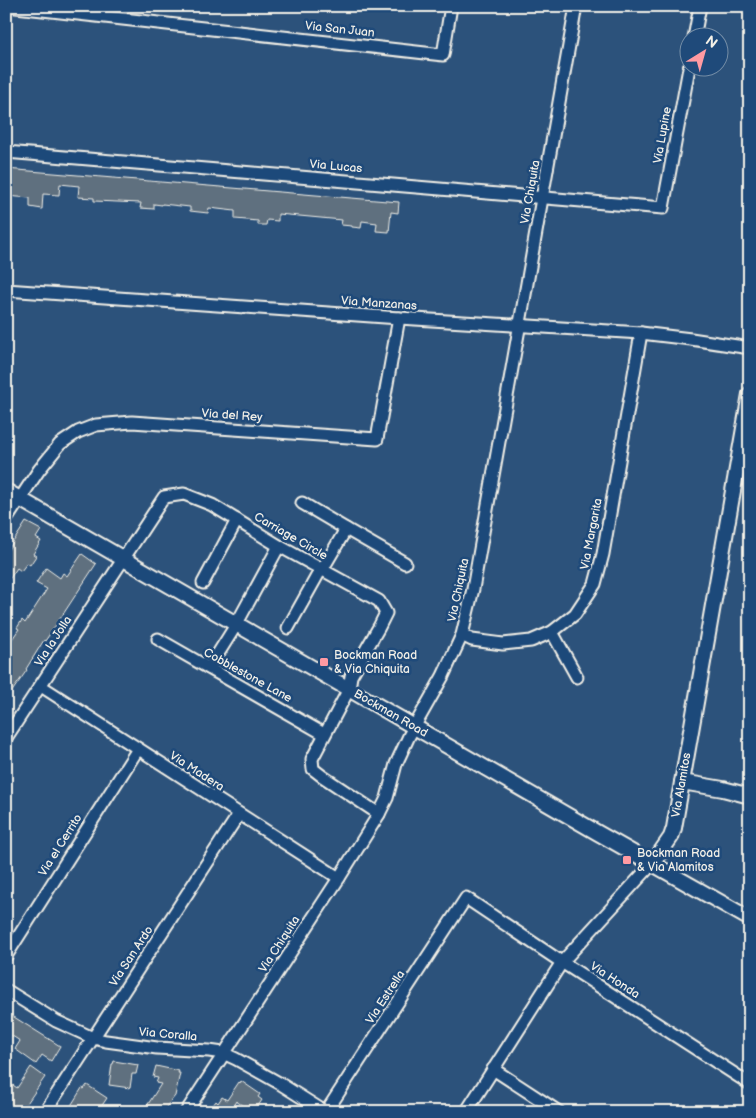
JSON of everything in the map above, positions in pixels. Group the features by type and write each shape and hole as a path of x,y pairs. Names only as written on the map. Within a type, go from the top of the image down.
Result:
{"street":[{"name":"Via San Juan","path":"7,6 443,55 451,6"},
{"name":"Via Chiquita","path":"186,1112 379,814 387,798 396,764 414,726 443,676 462,635 474,589 576,6"},
{"path":"696,28 700,6"},
{"name":"Via Lupine","path":"663,208 687,78"},
{"name":"Via Lucas","path":"6,152 663,208"},
{"name":"Via Manzanas","path":"6,290 641,334 692,339 750,348"},
{"name":"Via del Rey","path":"6,520 39,470 60,444 78,432 96,425 132,422 377,440 398,318"},
{"name":"Via Margarita","path":"462,635 472,640 503,644 531,641 552,632 575,614 595,584 603,554 641,334"},
{"name":"Via Alamitos","path":"466,1112 562,962 653,864 674,828 750,394"},
{"name":"Bockman Road","path":"6,491 750,919"},
{"name":"Carriage Circle","path":"123,558 164,497 184,494 212,505 279,546 379,601 386,613 351,676 349,689"},
{"path":"302,503 405,563"},
{"path":"203,583 238,520"},
{"path":"288,628 321,569 346,530"},
{"path":"209,668 236,624 279,546"},
{"name":"Via la Jolla","path":"6,738 123,558"},
{"path":"552,632 577,677"},
{"name":"Cobblestone Lane","path":"158,640 324,734"},
{"name":"Via Madera","path":"41,686 339,878"},
{"path":"349,689 312,759 313,769 379,814"},
{"name":"Via el Cerrito","path":"6,956 138,749"},
{"path":"682,782 750,796"},
{"name":"Via San Ardo","path":"45,1112 239,814"},
{"name":"Via Honda","path":"466,898 750,1084"},
{"name":"Via Estrella","path":"326,1112 466,898"},
{"name":"Via Coralla","path":"6,990 56,1021 93,1038 157,1048 223,1053 279,1083 326,1112"},
{"path":"493,1069 559,1112"}],"building":[{"path":"6,169 399,202 398,213 391,212 389,232 376,231 377,223 362,221 361,228 341,225 342,220 278,214 278,221 267,220 266,225 258,225 258,221 235,219 235,211 209,208 208,213 190,211 190,207 162,204 154,204 154,209 140,208 141,203 94,201 94,198 78,197 79,186 60,184 59,195 43,194 42,209 30,207 30,198 6,196"},
{"path":"26,522 41,530 36,538 41,541 33,554 36,556 30,565 27,563 21,571 17,568 6,584 6,553"},
{"path":"82,554 96,564 6,700 6,648 19,629 17,628 22,620 25,623 47,589 36,583 46,568 60,578 63,573 67,576"},
{"path":"6,1012 60,1046 51,1061 42,1055 36,1064 15,1049 20,1041 6,1032"},
{"path":"114,1061 138,1065 136,1074 132,1074 130,1088 109,1085"},
{"path":"156,1066 179,1071 175,1096 162,1112 143,1112 161,1084 156,1083 158,1078 153,1077"},
{"path":"31,1067 45,1077 21,1112 6,1112 6,1080 17,1088"},
{"path":"241,1081 260,1094 258,1097 262,1100 254,1112 236,1101 230,1111 232,1112 208,1112 216,1101 218,1103 222,1097 227,1100"},
{"path":"87,1085 107,1098 101,1107 97,1112 67,1112 82,1088 84,1089"}],"place":[{"name":"Bockman Road & Via Chiquita","path":"324,662"},
{"name":"Bockman Road & Via Alamitos","path":"627,860"}]}
